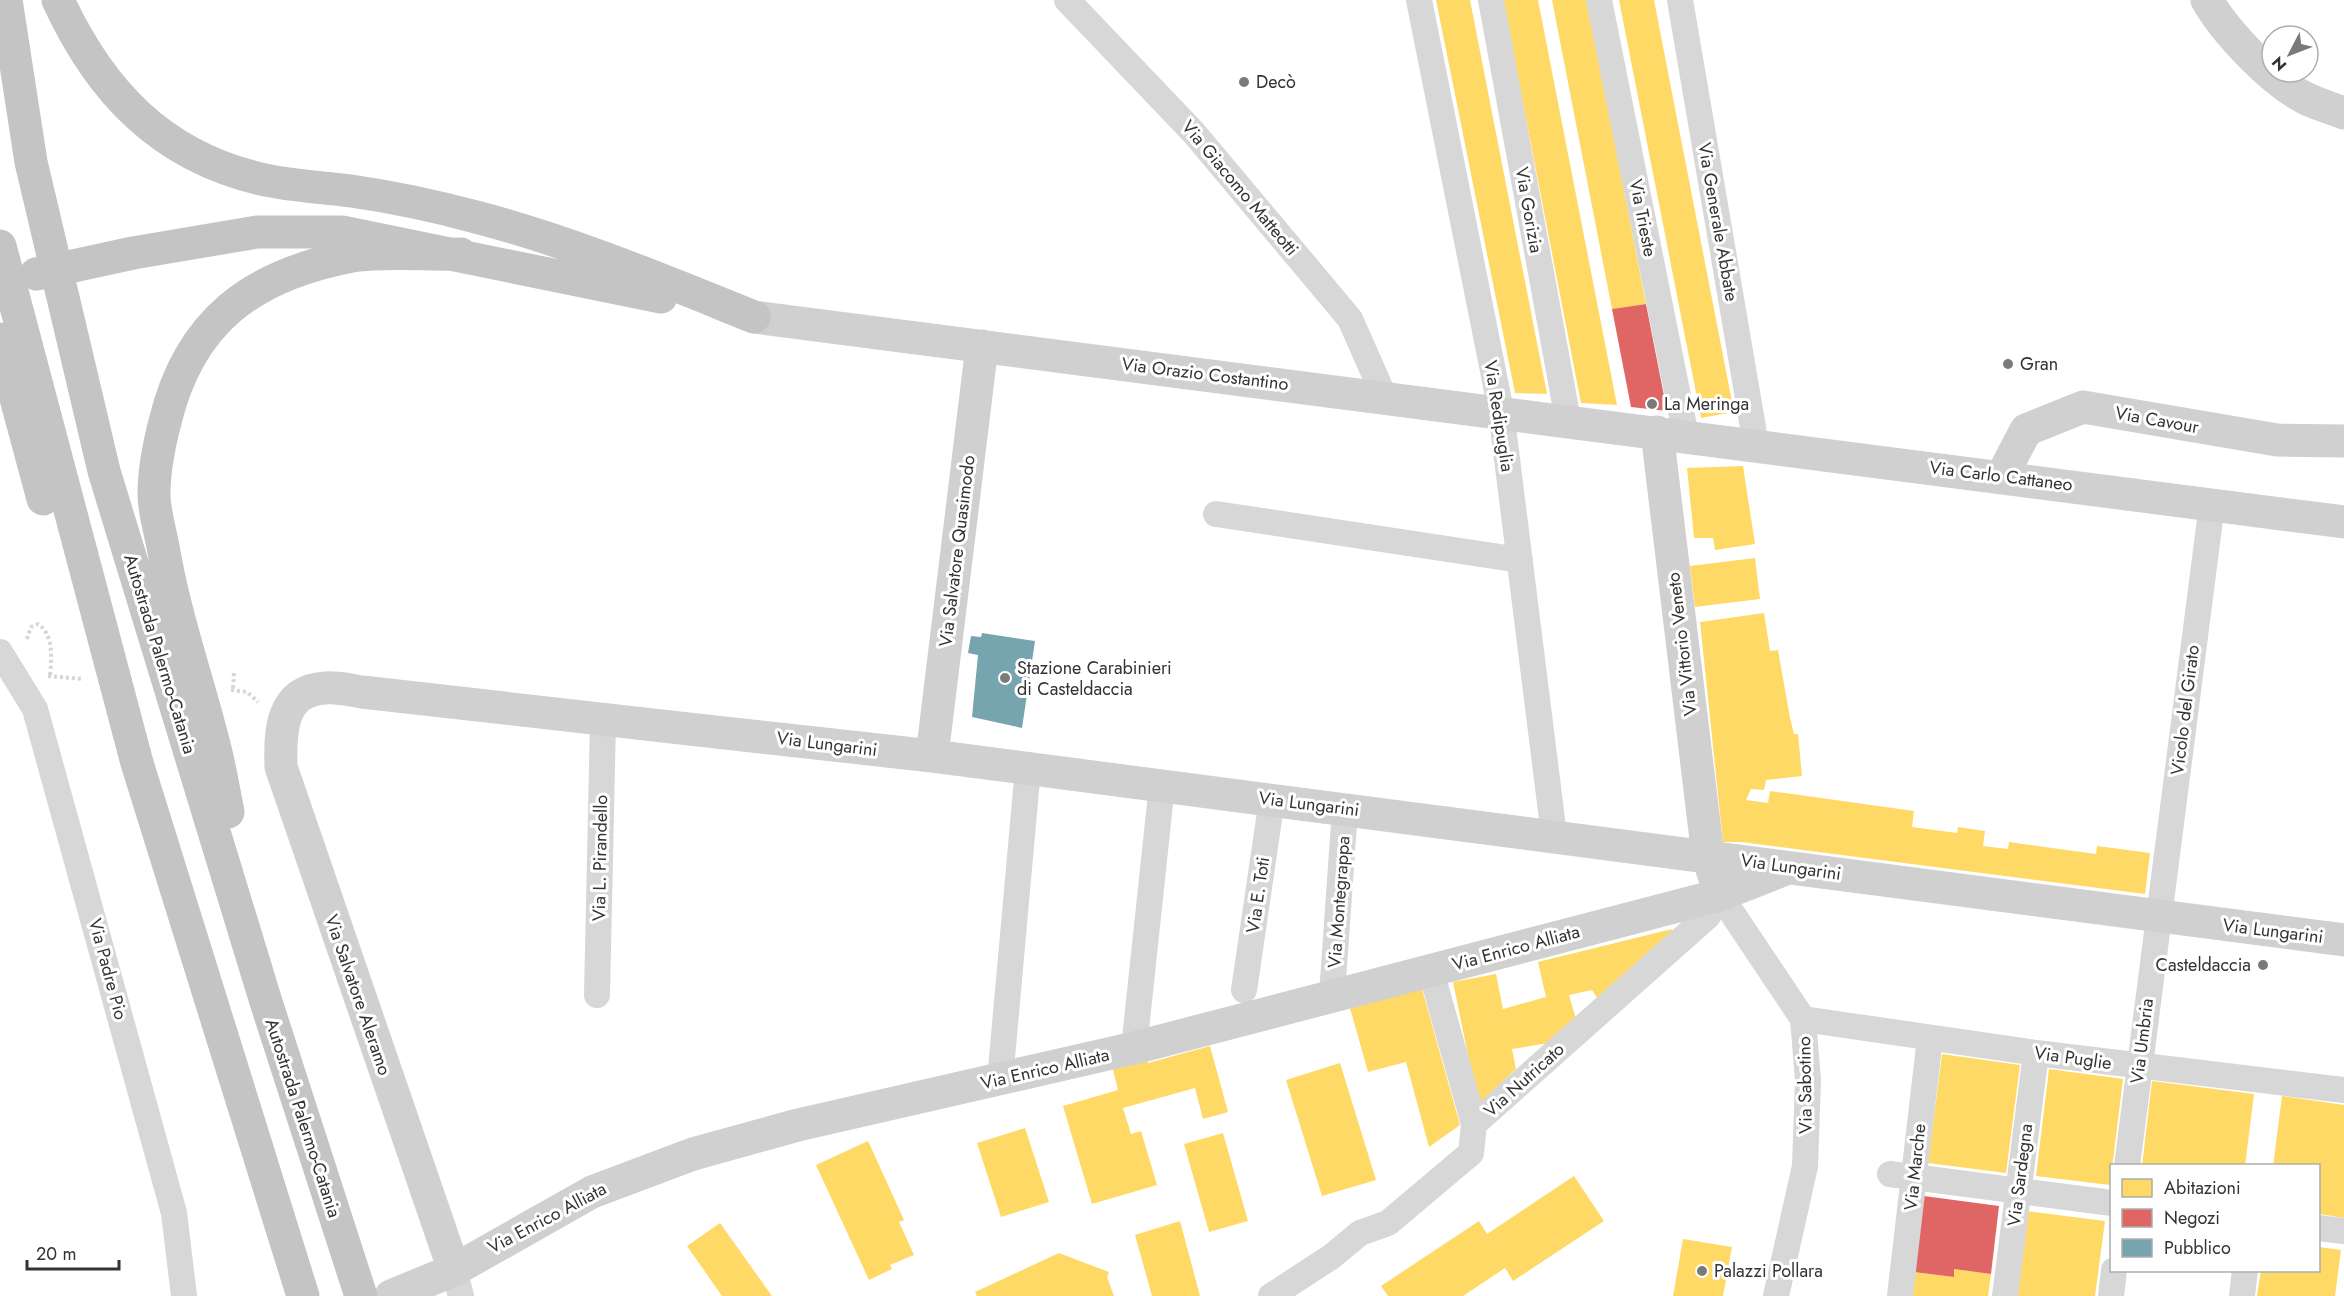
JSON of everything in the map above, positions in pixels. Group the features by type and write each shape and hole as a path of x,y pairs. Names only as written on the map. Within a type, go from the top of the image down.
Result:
{"highway":[{"name":"Autostrada Palermo-Catania","path":"6,0 31,162 104,471 266,1002 361,1296"},
{"path":"58,0 98,73 130,109 171,143 212,163 261,179 354,192 445,209 543,234 754,317"},
{"path":"0,282 133,253 257,232 342,232 460,254 754,317"},
{"path":"0,246 137,763 303,1296"},
{"path":"266,1002 213,738 171,591 154,495 160,441 170,399 184,363 213,322 252,291 309,267 354,256 460,254"},
{"path":"0,339 117,772 217,1074 280,1222"}],"street":[{"name":"Via Giacomo Matteotti","path":"1067,0 1194,133 1350,319 1384,396"},
{"name":"Via Redipuglia","path":"1419,0 1501,411 1554,835"},
{"name":"Via Gorizia","path":"1491,0 1568,420"},
{"name":"Via Trieste","path":"1599,0 1672,434"},
{"name":"Via Generale Abbate","path":"1680,0 1756,445"},
{"path":"2207,0 2216,16 2266,68 2304,97 2344,113"},
{"name":"Via Orazio Costantino","path":"754,317 1672,434"},
{"name":"Via Salvatore Quasimodo","path":"932,756 982,346"},
{"name":"Via Cavour","path":"2002,476 2026,430 2083,407 2277,440 2344,441"},
{"name":"Via Carlo Cattaneo","path":"1672,434 2344,522"},
{"name":"Via Vittorio Veneto","path":"1672,434 1708,856 1720,895"},
{"name":"Vicolo del Girato","path":"2158,917 2211,504"},
{"path":"1216,514 1520,560"},
{"name":"Via Padre Pio","path":"0,652 35,709 174,1213 184,1296"},
{"name":"Via Lungarini","path":"284,717 302,693 325,688 603,721 718,731 932,756 1554,835 2344,940"},
{"name":"Via Salvatore Aleramo","path":"284,717 280,736 281,767 457,1283"},
{"name":"Via L. Pirandello","path":"597,995 603,721"},
{"path":"1000,1080 1028,768"},
{"path":"1134,1048 1162,785"},
{"name":"Via E. Toti","path":"1244,990 1272,800"},
{"name":"Via Montegrappa","path":"1332,995 1345,809"},
{"name":"Via Enrico Alliata","path":"391,1296 457,1283 592,1192 693,1154 798,1125 1134,1048 1431,971 1720,895 1790,867"},
{"name":"Via Sabotino","path":"1720,895 1803,1019 1808,1080 1805,1166 1776,1296"},
{"name":"Via Nutricato","path":"1271,1296 1331,1257 1360,1233 1388,1222 1471,1153 1474,1124 1708,916 1720,895"},
{"name":"Via Umbria","path":"2127,1164 2158,917"},
{"path":"1431,971 1474,1124"},
{"name":"Via Puglie","path":"1803,1019 2139,1067 2344,1090"},
{"name":"Via Marche","path":"1900,1296 1902,1176 1930,1038"},
{"name":"Via Sardegna","path":"2005,1296 2036,1053"},
{"path":"1902,1176 2110,1203"},
{"path":"2320,1228 2344,1231"},
{"path":"2111,1296 2114,1272"},
{"path":"2242,1296 2245,1272"}],"path":[{"path":"35,709 49,695 51,657 49,636 38,624"}],"building: Abitazioni":[{"path":"1436,0 1470,0 1547,394 1515,393"},
{"path":"1503,0 1538,0 1617,405 1581,403"},
{"path":"1552,0 1587,0 1646,304 1612,309"},
{"path":"1619,0 1654,0 1734,412 1701,418"},
{"path":"1743,466 1755,544 1715,550 1713,538 1694,538 1687,468"},
{"path":"1755,558 1760,599 1695,607 1690,566"},
{"path":"1764,613 1770,651 1778,650 1790,718 1794,734 1798,734 1802,776 1766,780 1764,790 1751,789 1746,800 1768,803 1770,791 1914,811 1912,827 1957,833 1958,827 1985,831 1983,846 2008,849 2009,842 2096,854 2097,846 2150,853 2145,894 1741,842 1723,842 1700,622"},
{"path":"1672,929 1675,935 1598,999 1592,990 1569,995 1576,1019 1549,1043 1512,1049 1516,1069 1478,1104 1453,982 1496,974 1503,1009 1546,997 1538,962"},
{"path":"1422,989 1460,1125 1429,1147 1406,1062 1368,1072 1350,1008"},
{"path":"1210,1046 1228,1112 1203,1119 1195,1088 1123,1108 1131,1134 1141,1131 1157,1185 1092,1204 1063,1106 1118,1090 1112,1066 1147,1056 1148,1063"},
{"path":"1942,1054 2020,1065 2006,1173 1928,1163"},
{"path":"1340,1063 1376,1180 1322,1196 1286,1080"},
{"path":"2049,1069 2123,1079 2113,1164 2110,1164 2110,1185 2036,1176"},
{"path":"2152,1081 2254,1094 2245,1164 2142,1164"},
{"path":"2282,1096 2344,1105 2344,1218 2320,1214 2320,1164 2273,1164"},
{"path":"1025,1128 1049,1202 1001,1217 977,1143"},
{"path":"1223,1133 1248,1221 1209,1232 1184,1144"},
{"path":"868,1141 904,1220 899,1222 914,1255 890,1265 892,1269 869,1280 816,1165"},
{"path":"1574,1176 1604,1221 1513,1281 1505,1268 1463,1296 1388,1296 1381,1286 1479,1221 1487,1234"},
{"path":"2027,1211 2105,1221 2095,1296 2017,1296"},
{"path":"1180,1221 1200,1296 1152,1296 1135,1235"},
{"path":"720,1223 772,1296 722,1296 687,1246"},
{"name":"Palazzi Pollara","path":"1683,1239 1732,1247 1723,1296 1673,1296"},
{"path":"2320,1247 2341,1250 2335,1296 2257,1296 2261,1272 2320,1272"},
{"path":"1059,1253 1109,1272 1107,1277 1114,1296 977,1296 975,1292"},
{"path":"1954,1269 1991,1274 1988,1296 1911,1296 1914,1272 1954,1277"}],"building: Negozi":[{"path":"1646,304 1667,411 1631,407 1612,309"},
{"path":"1924,1196 1999,1206 1991,1274 1954,1269 1954,1277 1914,1272"}],"building: Pubblico":[{"path":"982,633 1035,641 1022,728 972,717 978,655 968,653 971,636 981,637"}],"place":[{"name":"Decò","path":"1244,82"},
{"name":"Gran","path":"2008,364"},
{"name":"La Meringa","path":"1652,404"},
{"name":"Stazione Carabinieri di Casteldaccia","path":"1005,678"},
{"name":"Casteldaccia","path":"2263,965"},
{"name":"Palazzi Pollara","path":"1702,1271"}]}
